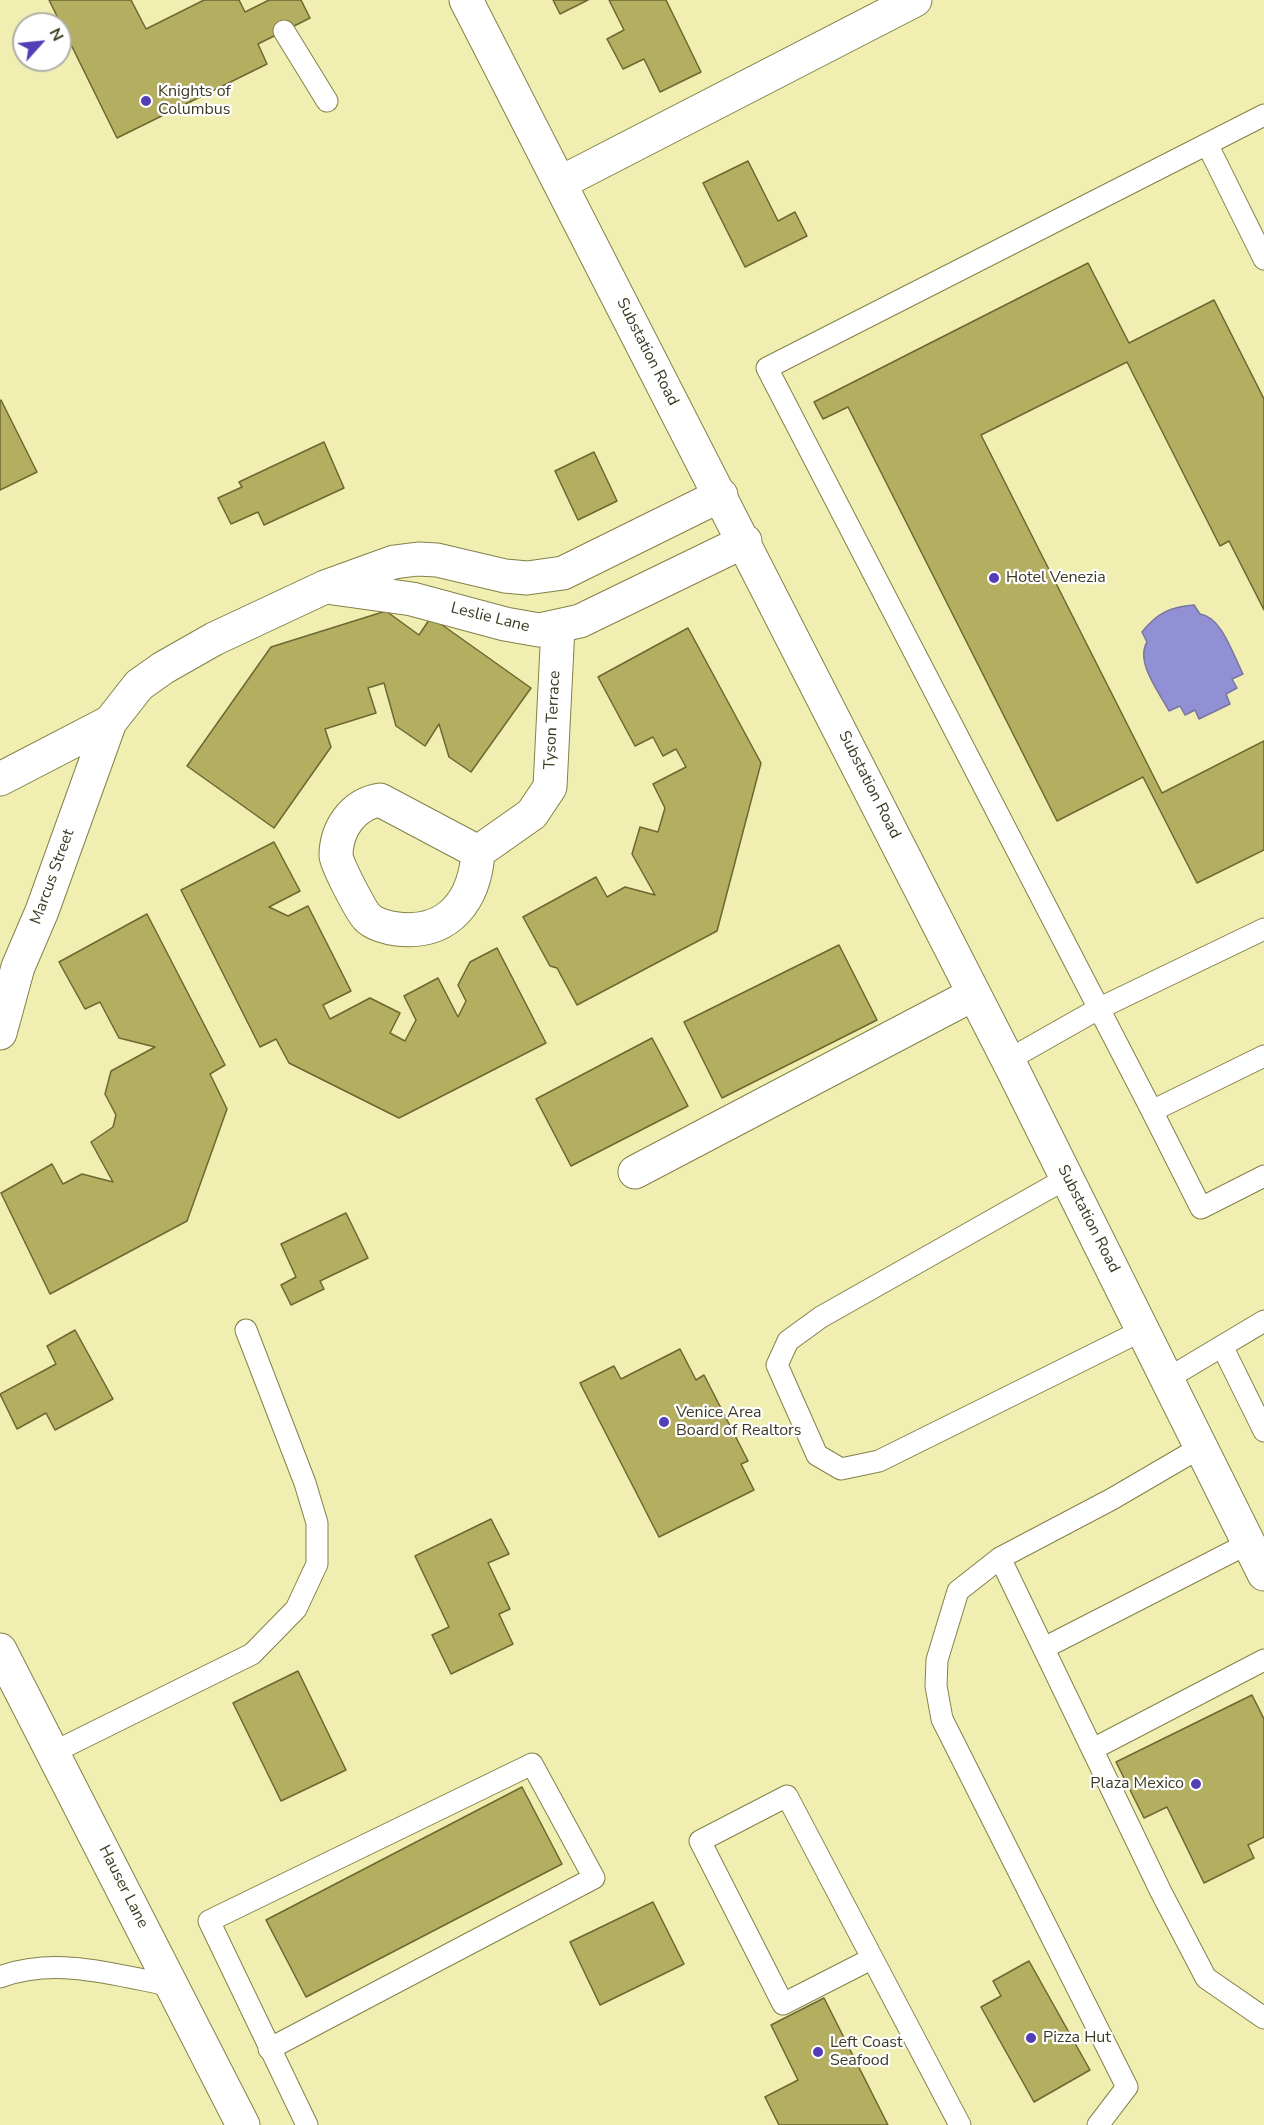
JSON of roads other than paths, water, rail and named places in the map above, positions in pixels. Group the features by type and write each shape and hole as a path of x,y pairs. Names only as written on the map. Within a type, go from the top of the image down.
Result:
{"street":[{"name":"Substation Road","path":"466,0 1008,1060 1264,1574"},
{"path":"560,183 915,0"},
{"name":"Leslie Lane","path":"0,779 110,722 139,686 163,668 214,639 325,588 394,562 418,559 437,560 505,576 527,578 563,573 721,495"},
{"name":"Leslie Lane","path":"325,588 369,591 412,599 505,624 539,630 580,621 745,542"},
{"name":"Tyson Terrace","path":"478,852 532,814 550,787 558,627"},
{"name":"Marcus Street","path":"0,1033 18,967 42,911 110,722"},
{"path":"380,800 478,852 477,875 468,896 453,914 433,925 411,930 388,928 368,918 335,858 340,835 351,814 365,802 380,800"},
{"path":"635,1172 974,994"},
{"name":"Hauser Lane","path":"0,1650 243,2125"}],"lane":[{"path":"284,31 327,101"},
{"path":"1264,115 767,368 1201,1208 1264,1176"},
{"path":"1207,144 1264,259"},
{"path":"1008,1060 1098,1009 1264,929"},
{"path":"1152,1111 1264,1056"},
{"path":"1067,1178 821,1317 789,1341 777,1365 817,1455 841,1469 879,1461 1143,1330"},
{"path":"1167,1379 1264,1321"},
{"path":"54,1752 252,1654 296,1609 317,1564 317,1523 305,1483 246,1330"},
{"path":"1222,1346 1264,1431"},
{"path":"1098,2125 1127,2087 942,1719 936,1686 937,1660 958,1591 1000,1558 1112,1500 1201,1447"},
{"path":"1044,1648 1249,1544"},
{"path":"1000,1558 1206,1978 1264,2018"},
{"path":"1093,1749 1264,1660"},
{"path":"269,2049 594,1878 532,1764 209,1921 269,2049 307,2125"},
{"path":"871,1959 783,2004 700,1841 787,1796 960,2125"},
{"path":"0,1977 14,1972 75,1967 173,1986"}],"place":[{"name":"Knights of Columbus","path":"146,101"},
{"name":"Hotel Venezia","path":"994,578"},
{"name":"Venice Area Board of Realtors","path":"664,1422"},
{"name":"Plaza Mexico","path":"1196,1784"},
{"name":"Pizza Hut","path":"1031,2038"},
{"name":"Left Coast Seafood","path":"818,2052"}]}
